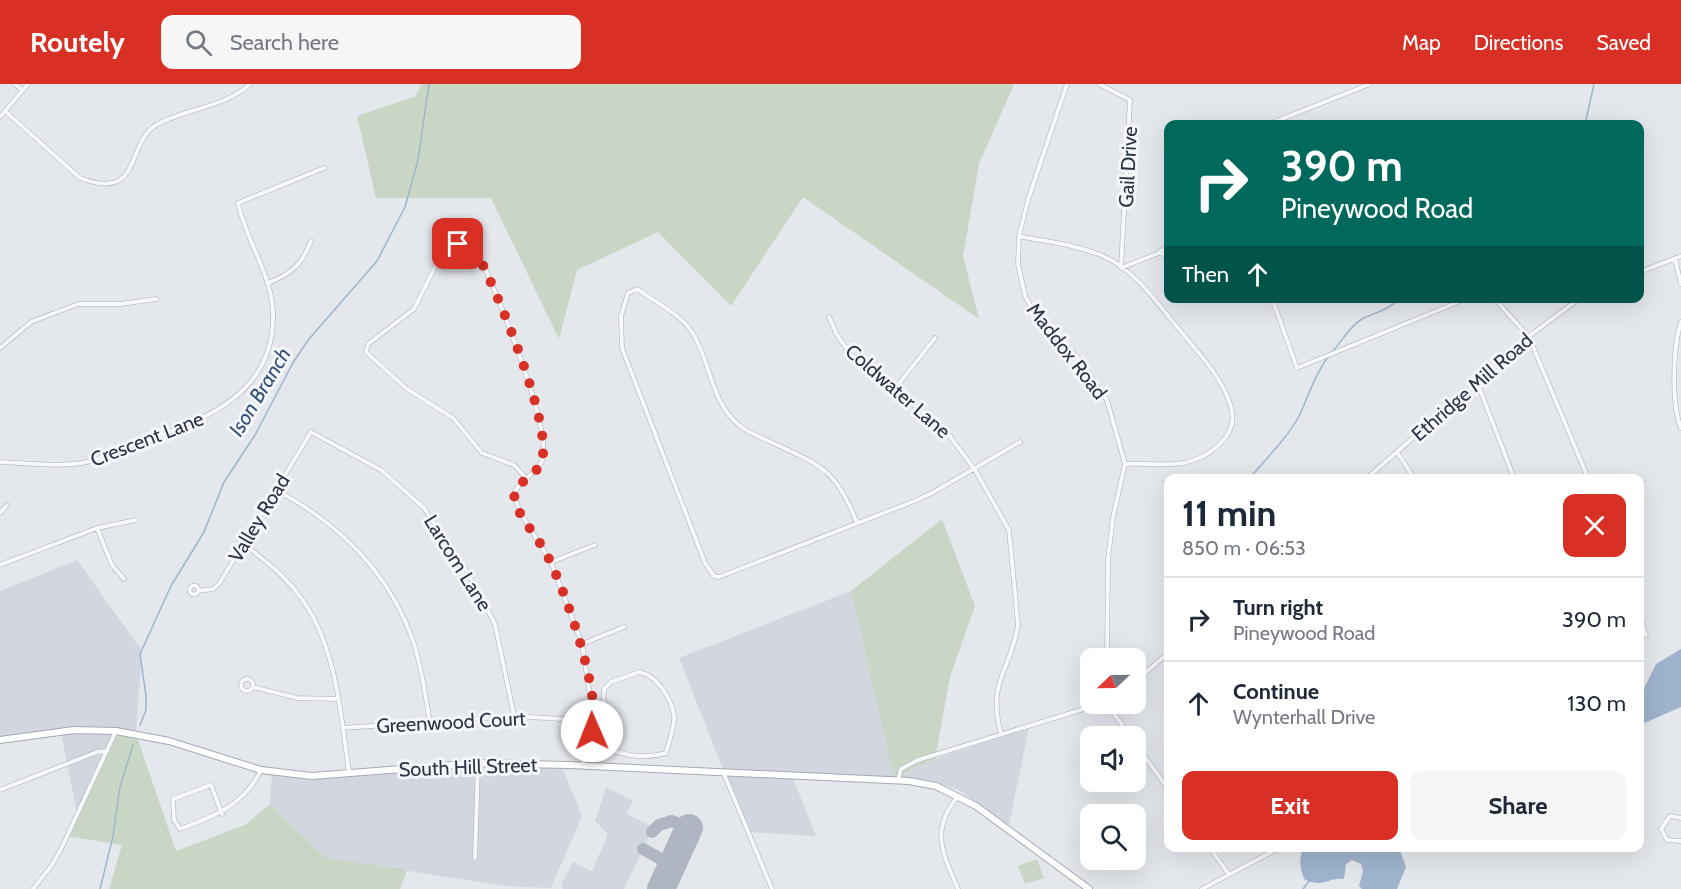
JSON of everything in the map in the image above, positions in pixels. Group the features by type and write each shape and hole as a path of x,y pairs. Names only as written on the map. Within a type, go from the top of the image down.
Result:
{"main road":[{"name":"South Hill Street","path":"0,740 74,730 116,731 170,741 261,770 312,776 478,764 583,766 898,780 936,786 959,796 1008,828 1089,889"}],"street":[{"path":"15,84 22,90"},
{"path":"0,117 28,84"},
{"path":"5,111 80,178 94,183 109,183 123,178 133,165 142,141 154,126 231,97 250,84"},
{"name":"Maddox Road","path":"1067,84 1028,200 1019,236 1018,264 1025,296 1037,317 1078,358 1107,400 1125,464 1113,517 1108,559 1107,648"},
{"name":"Gail Drive","path":"1099,84 1130,100 1121,268"},
{"path":"1279,120 1370,84"},
{"name":"Crescent Lane","path":"0,462 54,465 85,463 167,433 227,405 253,379 260,367 273,330 272,297 238,203 324,168"},
{"path":"1019,236 1104,256 1121,268 1149,293 1187,339 1216,377 1232,409 1229,432 1216,451 1184,463 1125,464"},
{"path":"267,283 293,272 306,255 311,241"},
{"path":"527,478 509,462 483,453 453,418 397,382 365,350 370,342 414,309 440,257 453,245 463,244 476,251 530,387 540,429 542,461 527,478 515,490 515,503 551,562 582,644 594,721 583,766"},
{"path":"1121,268 1159,253 1164,248"},
{"path":"1159,253 1164,254"},
{"path":"1644,271 1681,256"},
{"path":"1675,259 1681,284"},
{"path":"857,523 845,492 823,468 750,432 730,416 717,395 694,337 683,322 638,289 628,293 621,315 622,348 708,571 719,577 857,523 932,493 1020,442"},
{"path":"0,348 31,322 78,304 122,304 156,299"},
{"path":"1274,303 1297,368 1456,303"},
{"path":"1498,303 1529,337 1586,474"},
{"name":"Ethridge Mill Road","path":"1372,474 1529,337 1573,303"},
{"name":"Coldwater Lane","path":"829,317 845,349 945,430 975,470 1007,525 1013,548 1018,625 1016,638 997,686 996,715 1001,734"},
{"path":"1681,322 1677,333 1675,400 1681,429"},
{"path":"894,390 935,338"},
{"path":"1477,382 1512,474"},
{"name":"Valley Road","path":"198,591 213,589 219,584 311,432"},
{"name":"Larcom Lane","path":"311,432 381,470 424,508 466,570 495,624 514,716"},
{"path":"1397,452 1411,474"},
{"path":"276,490 311,509 340,531 366,559 390,592 413,641 430,722"},
{"path":"0,513 8,505"},
{"path":"0,565 98,528 136,520"},
{"path":"98,528 112,565 124,579"},
{"path":"244,544 274,568 298,594 315,619 334,675 350,772"},
{"path":"551,562 595,545"},
{"path":"582,644 624,627"},
{"path":"1146,672 1164,656"},
{"path":"639,672 648,674 659,684 675,716 666,753 656,756 613,752 601,741 607,718 603,708 604,690 611,682 639,672"},
{"path":"253,687 297,698 337,699"},
{"path":"898,780 901,769 918,760 1080,710"},
{"name":"Greenwood Court","path":"343,728 514,716 594,721"},
{"path":"33,889 52,866 116,731"},
{"path":"0,790 97,752 108,751"},
{"path":"653,770 656,756"},
{"path":"1146,758 1164,783"},
{"path":"475,858 478,764"},
{"path":"222,814 211,785 173,799 174,820 180,829 222,814 245,795 261,770"},
{"path":"724,774 772,889"},
{"path":"958,889 939,836 947,811 959,796"},
{"path":"1681,818 1670,816 1661,829 1667,840 1681,841"},
{"path":"1213,852 1228,873"},
{"path":"1202,889 1271,852"}],"shaded area":[{"path":"77,560 142,651 136,734 77,813 61,733 0,741 0,591"},
{"path":"851,591 894,777 923,763 1029,727 1009,825 959,790 924,779 792,776 816,836 748,832 679,658"},
{"path":"472,765 562,767 582,816 551,888 505,886 326,858 270,804 272,772 299,777"},
{"path":"606,787 633,801 626,814 654,827 624,889 563,889 561,885 573,862 592,871 608,834 595,821"}],"green space":[{"path":"421,84 1014,84 979,164 963,256 979,319 803,197 731,306 658,232 577,270 559,339 491,198 376,198 357,116 416,96"},
{"path":"942,519 975,606 950,677 935,759 894,778 851,591"},
{"path":"119,733 136,734 176,851 245,825 270,804 326,858 407,870 400,889 109,889 122,845 66,836"},
{"path":"1037,859 1044,878 1025,884 1018,866"}],"water":[{"path":"1681,649 1681,707 1644,723 1644,689 1656,664"},
{"path":"1302,852 1400,852 1406,867 1397,889 1362,889 1359,886 1363,871 1361,864 1352,860 1346,864 1344,879 1316,883 1304,879 1301,871"}],"waterway":[{"name":"Ison Branch","path":"140,725 146,710 140,654 171,586 204,532 224,482 255,435 294,361 309,339 377,261 405,207 418,160 429,84"},
{"path":"1586,120 1594,84"},
{"path":"1333,351 1357,322 1394,303"},
{"path":"1253,474 1294,425 1328,357"},
{"name":"Ison Branch","path":"100,889 113,836 120,787 133,745"},
{"path":"1303,889 1309,881"}],"taxiway":[{"path":"652,832 659,825 672,821 689,828"},
{"path":"643,849 672,865"}],"runway":[{"path":"661,889 689,828"}],"route":[{"path":"458,244 469,246 476,251 530,387 542,439 543,454 540,466 515,490 514,500 547,554 577,628 591,697 594,721 592,731"}]}
